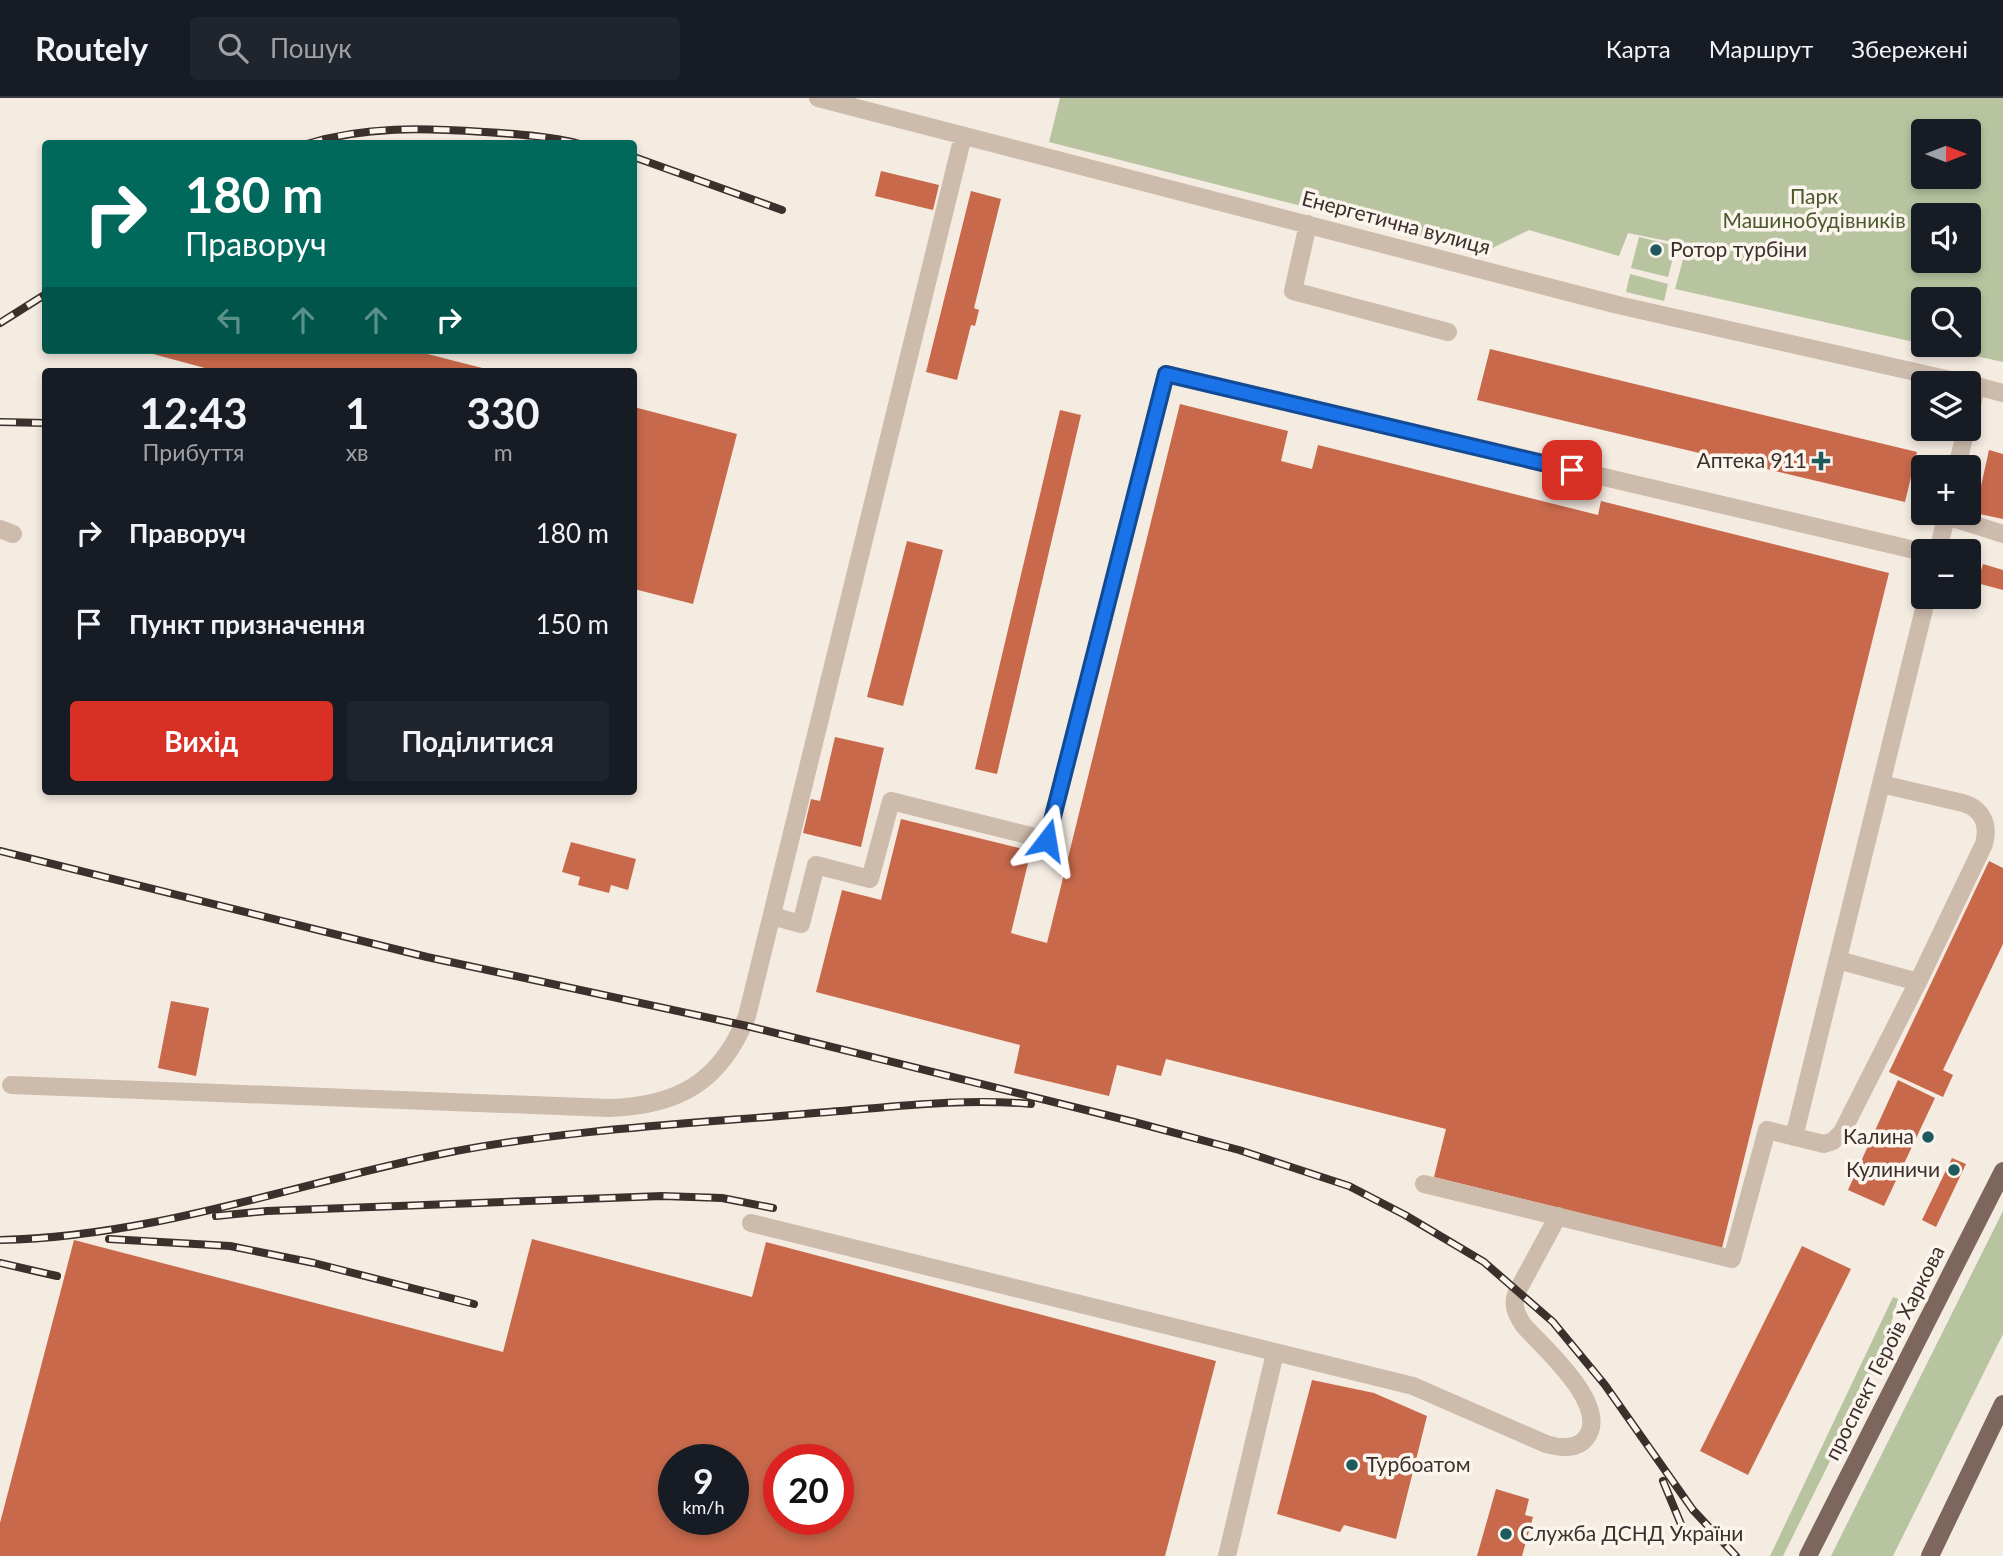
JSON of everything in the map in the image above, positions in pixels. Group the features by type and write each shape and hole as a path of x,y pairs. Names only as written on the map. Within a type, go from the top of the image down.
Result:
{"main road":[{"name":"проспект Героїв Харкова","path":"1808,1556 2003,1171"},
{"path":"1930,1553 2003,1404"}],"street":[{"name":"Енергетична вулиця","path":"818,98 1618,305 1911,372"},
{"path":"10,1085 609,1108 655,1103 680,1096 714,1071 733,1048 747,1016 963,135"},
{"path":"1308,224 1293,291 1448,332"},
{"path":"772,916 801,924 816,865 870,879 891,802 1047,840 1166,374 1911,549"},
{"name":"Енергетична вулиця","path":"1981,388 2003,393"},
{"path":"1977,525 2003,534"},
{"path":"1794,1137 1924,609"},
{"path":"1424,1184 1732,1259 1767,1130 1824,1144 1833,1141 1842,1132 1981,852 1986,825 1980,812 1969,805 1881,784"},
{"path":"1838,960 1918,982"},
{"path":"751,1223 1412,1387 1557,1447 1579,1444 1587,1437 1590,1430 1589,1408 1572,1377 1524,1326 1514,1302 1515,1295 1558,1216"},
{"path":"1227,1556 1275,1353"}],"green space":[{"name":"Парк Машинобудівників","path":"1060,98 2003,98 2003,362 1980,357 1981,287 1911,287 1911,341 1675,289 1687,245 1628,233 1619,256 1529,230 1484,252 1049,142"},
{"path":"1639,237 1676,246 1668,277 1631,268"},
{"path":"1630,274 1668,284 1664,301 1626,292"},
{"path":"2003,1211 2003,1334 1893,1556 1831,1556"},
{"path":"1893,1297 1898,1299 1881,1358 1783,1556 1770,1556"}],"building":[{"path":"881,171 939,185 933,210 875,196"},
{"path":"971,191 1001,199 974,308 979,310 975,326 971,325 957,380 926,372"},
{"path":"1490,349 1917,452 1916,455 1911,455 1911,477 1905,502 1477,400"},
{"path":"153,354 428,354 482,368 205,368"},
{"path":"1180,404 1288,431 1281,461 1312,469 1318,445 1598,515 1601,501 1889,573 1722,1248 1434,1177 1446,1129 1166,1059 1161,1076 1117,1065 1109,1096 1014,1073 1020,1045 816,992 842,890 881,900 901,819 1031,851 1011,933 1047,943"},
{"path":"637,408 737,434 693,604 637,590"},
{"path":"1060,410 1081,415 997,774 975,769"},
{"path":"1989,450 2003,454 2003,519 1981,514 1981,486"},
{"path":"907,541 943,550 903,706 867,697"},
{"path":"1983,564 2003,570 2003,590 1981,584"},
{"path":"835,737 884,748 861,847 803,833 811,799 820,801"},
{"path":"571,842 636,859 628,890 611,885 609,893 578,885 580,877 562,872"},
{"path":"1989,861 2003,868 2003,944 1943,1070 1953,1075 1943,1097 1889,1072"},
{"path":"171,1001 209,1008 196,1076 158,1068"},
{"path":"1898,1080 1935,1098 1884,1206 1848,1190"},
{"path":"1952,1158 1966,1164 1936,1227 1922,1220"},
{"path":"532,1239 752,1297 766,1242 1216,1361 1165,1556 0,1556 0,1523 74,1240 503,1352"},
{"path":"1802,1246 1851,1269 1748,1475 1700,1451"},
{"name":"Турбоатом","path":"1312,1380 1374,1393 1427,1416 1396,1539 1344,1525 1340,1532 1277,1514"},
{"name":"Служба ДСНД України","path":"1496,1489 1529,1499 1525,1515 1533,1517 1522,1556 1477,1556"}],"railway":[{"path":"322,140 373,131 417,129 561,140"},
{"path":"637,158 782,210"},
{"path":"0,323 42,297"},
{"path":"0,422 42,423"},
{"path":"0,851 427,957 747,1026 1134,1122 1239,1150 1349,1186 1405,1215 1484,1262 1553,1322 1605,1385 1693,1510 1736,1556"},
{"path":"0,1240 57,1237 169,1219 390,1165 535,1139 917,1104 1031,1104"},
{"path":"216,1216 267,1211 662,1196 722,1198 773,1208"},
{"path":"109,1239 230,1246 314,1263 474,1304"},
{"path":"0,1263 57,1276"},
{"path":"1663,1481 1683,1529"}],"place":[{"name":"Ротор турбіни","path":"1656,250"},
{"name":"Аптека 911","path":"1821,461"},
{"name":"Калина","path":"1928,1137"},
{"name":"Кулиничи","path":"1954,1170"},
{"name":"Турбоатом","path":"1352,1465"},
{"name":"Служба ДСНД України","path":"1506,1534"}],"route":[{"path":"1047,840 1166,374 1572,470"}]}
